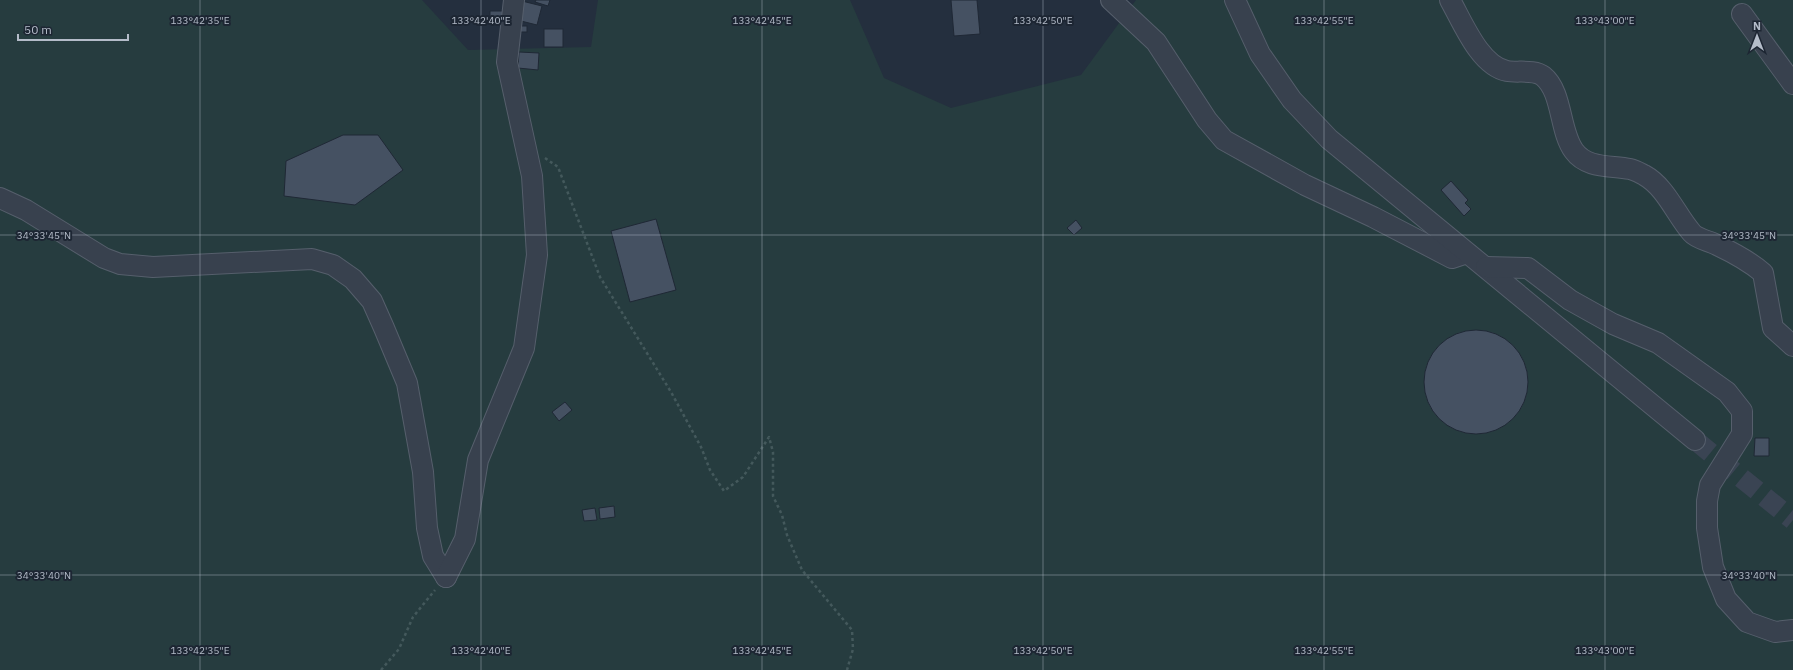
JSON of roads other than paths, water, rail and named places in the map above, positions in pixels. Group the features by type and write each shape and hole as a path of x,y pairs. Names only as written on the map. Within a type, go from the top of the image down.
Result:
{"street":[{"path":"0,198 26,210 104,258 120,264 152,266 312,259 333,265 353,279 372,301 406,383 423,472 429,535 433,556 446,578 465,539 478,460 524,348 537,254 532,176 507,62 514,0"},
{"path":"1110,0 1156,42 1207,120 1224,140 1305,185 1373,217 1452,258 1467,253"},
{"path":"1235,0 1260,54 1292,100 1330,139 1695,440"},
{"path":"1450,0 1476,46 1491,65 1506,71 1538,74 1544,76 1556,96 1566,132 1574,151 1596,165 1632,169 1650,178 1668,198 1693,235 1748,260 1763,273 1773,328 1793,346"},
{"path":"1742,14 1793,84"},
{"path":"1486,267 1528,268 1570,300 1613,324 1658,343 1727,392 1742,411 1742,434 1710,485 1707,501 1707,528 1713,568 1726,598 1747,622 1775,632 1793,630"}],"tunnel":[{"path":"1695,440 1793,520"}]}
